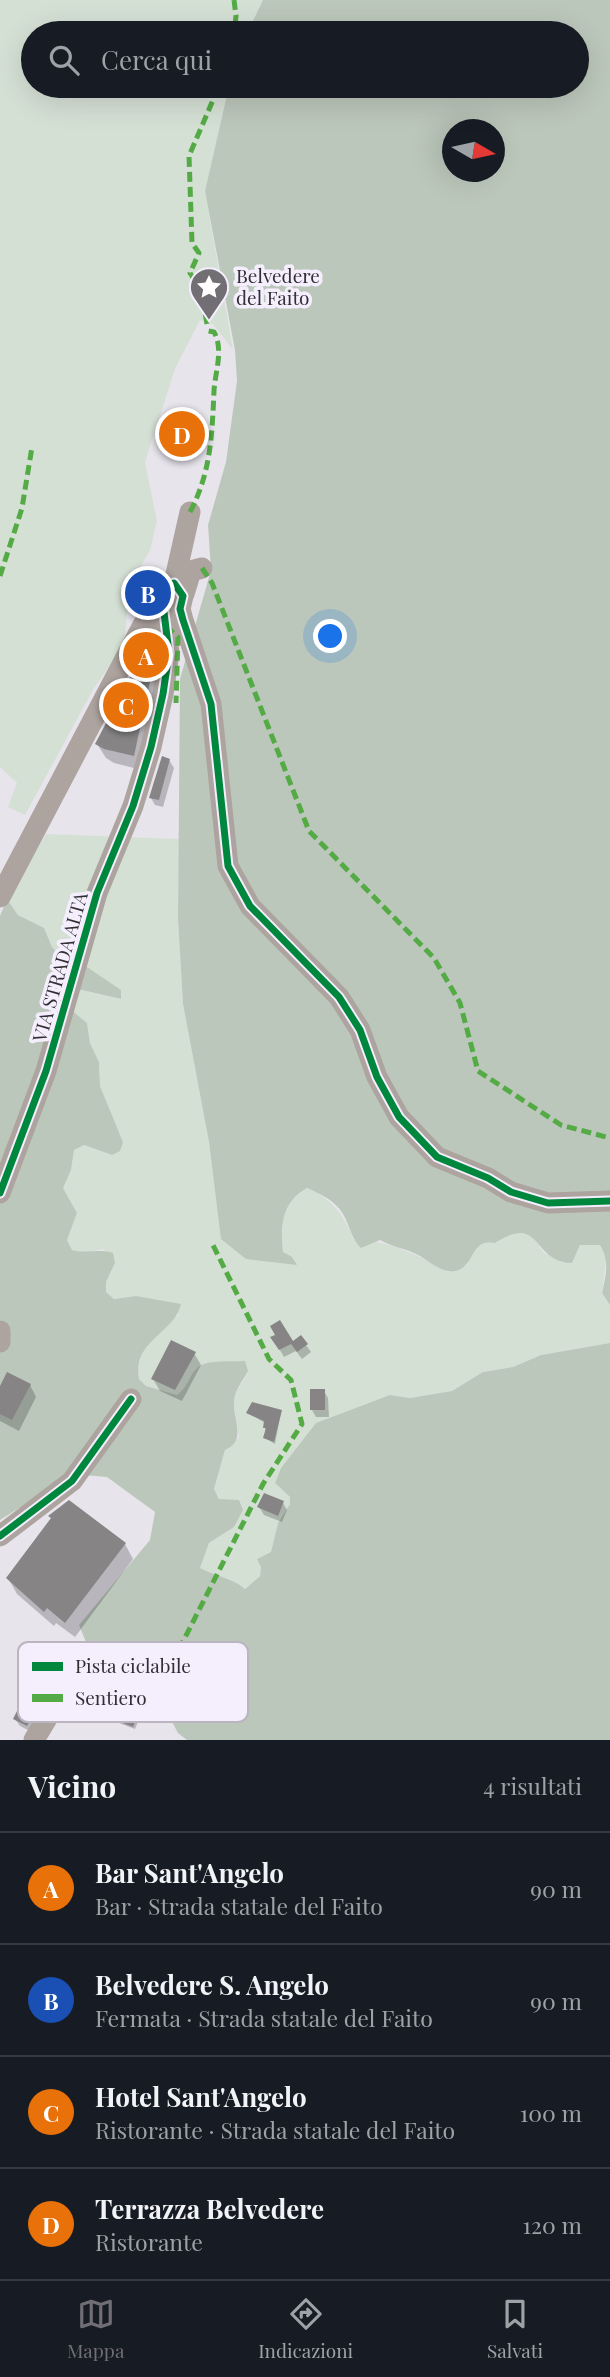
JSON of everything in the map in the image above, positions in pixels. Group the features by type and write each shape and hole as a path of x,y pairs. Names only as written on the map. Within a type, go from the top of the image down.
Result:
{"street":[{"path":"190,512 178,590 180,609 211,704 228,866 250,906 339,997 360,1030 377,1077 399,1117 430,1152 452,1166 474,1171 511,1192 548,1203 610,1201"},
{"path":"178,590 191,571 202,568"},
{"name":"VIA STRADA ALTA","path":"0,1193 46,1071 97,893 133,806 151,747 169,653 161,606 163,591 169,583 178,590"},
{"path":"0,897 137,636 155,615 165,622"},
{"path":"0,1331 0,1342"},
{"path":"0,1536 72,1481 98,1450 131,1399"},
{"path":"34,1740 45,1722"}],"shaded area":[{"path":"0,0 263,0 253,21 21,21 21,98 226,98 205,191 233,350 213,324 200,320 175,369 145,462 157,521 150,550 130,585 124,645 94,688 25,815 8,807 17,783 0,767"},
{"path":"263,0 610,0 610,1305 602,1293 606,1262 600,1245 580,1245 572,1263 559,1261 529,1235 521,1233 495,1243 481,1245 462,1268 450,1271 380,1240 361,1248 340,1209 327,1198 307,1188 292,1200 284,1216 283,1252 292,1257 297,1265 246,1259 221,1239 209,1142 183,1004 178,919 180,679 211,570 208,525 226,462 237,381 235,350 205,191 226,98 589,98 589,21 253,21"},
{"path":"46,834 179,839 178,919 183,1004 209,1142 222,1239 283,1252 284,1216 292,1201 307,1188 324,1197 336,1208 354,1240 391,1246 414,1254 448,1272 467,1265 481,1245 496,1243 513,1231 523,1231 532,1236 544,1253 572,1263 580,1245 600,1245 607,1254 602,1293 610,1305 610,1343 541,1355 513,1367 483,1372 452,1391 410,1398 390,1395 281,1468 275,1483 290,1497 290,1504 278,1523 271,1552 261,1567 260,1576 245,1589 235,1582 200,1568 209,1543 234,1527 214,1489 225,1450 239,1437 233,1399 248,1371 196,1368 187,1387 177,1395 146,1386 139,1379 140,1359 144,1350 179,1314 136,1296 114,1299 106,1292 106,1282 115,1263 103,1249 82,1253 72,1250 67,1240 77,1213 63,1188 71,1170 74,1150 84,1145 112,1155 123,1142 100,1086 99,1062 90,1043 87,1023 70,1009 71,991 82,990 120,999 78,961 59,954 52,947 44,928 18,915 7,899"},
{"path":"7,899 18,915 44,928 52,947 59,954 78,961 121,990 121,999 82,990 71,991 70,1009 87,1023 90,1043 99,1062 100,1086 123,1142 120,1151 112,1155 84,1145 74,1150 71,1170 63,1188 77,1213 67,1240 72,1250 113,1253 115,1263 106,1282 106,1292 114,1299 136,1296 181,1304 171,1322 142,1355 139,1379 146,1386 177,1395 202,1364 245,1361 248,1371 234,1397 236,1441 225,1450 214,1489 219,1499 239,1500 243,1510 234,1527 209,1543 200,1568 235,1582 245,1589 260,1576 261,1567 257,1559 271,1552 278,1523 290,1504 290,1497 275,1483 281,1468 316,1423 390,1395 410,1398 452,1391 483,1372 513,1367 541,1355 610,1343 610,1740 187,1740 178,1733 172,1722 248,1722 248,1642 86,1642 79,1625 150,1540 155,1512 107,1477 73,1474 0,1520 0,916"}],"building":[{"path":"151,638 154,640 156,653 134,756 104,749 95,744"},
{"path":"162,756 170,759 159,800 149,798"},
{"path":"280,1320 293,1341 301,1335 308,1344 297,1352 291,1344 279,1350 270,1337 275,1335 270,1326"},
{"path":"171,1340 196,1352 175,1390 151,1379"},
{"path":"7,1372 31,1384 12,1420 0,1414 0,1386"},
{"path":"310,1389 325,1389 325,1410 310,1410"},
{"path":"252,1402 282,1410 274,1442 263,1438 266,1428 263,1428 264,1421 246,1413"},
{"path":"264,1493 284,1501 278,1516 257,1507"},
{"path":"69,1500 126,1543 65,1623 47,1608 44,1612 6,1578 51,1518 48,1516"},
{"path":"18,1709 18,1722 13,1719"},
{"path":"120,1722 135,1722 133,1727"}],"marked path":[{"path":"234,0 235,21"},
{"path":"207,324 201,290 190,273 199,253 192,243 189,156 214,98"},
{"path":"190,512 202,482 209,453 218,361 214,332 204,330"},
{"path":"0,576 22,508 32,447"},
{"path":"202,568 212,583 309,831 434,958 460,1003 478,1071 561,1125 610,1138"},
{"path":"166,626 178,637 176,703"},
{"path":"183,1642 263,1484 302,1424 291,1380 269,1359 212,1243"}],"cycle path":[{"path":"0,1193 46,1071 97,893 133,806 151,747 169,653 162,596 164,587 174,583 183,596 180,609 211,704 228,866 250,906 339,997 360,1030 377,1077 399,1117 437,1157 488,1178 511,1192 548,1203 610,1201"},
{"path":"0,1536 72,1481 131,1399"}],"place":[{"name":"Belvedere del Faito","path":"209,321"},
{"name":"Terrazza Belvedere","path":"182,434"},
{"name":"Belvedere S. Angelo","path":"148,593"},
{"name":"Bar Sant'Angelo","path":"146,655"},
{"name":"Hotel Sant'Angelo","path":"126,705"}]}
